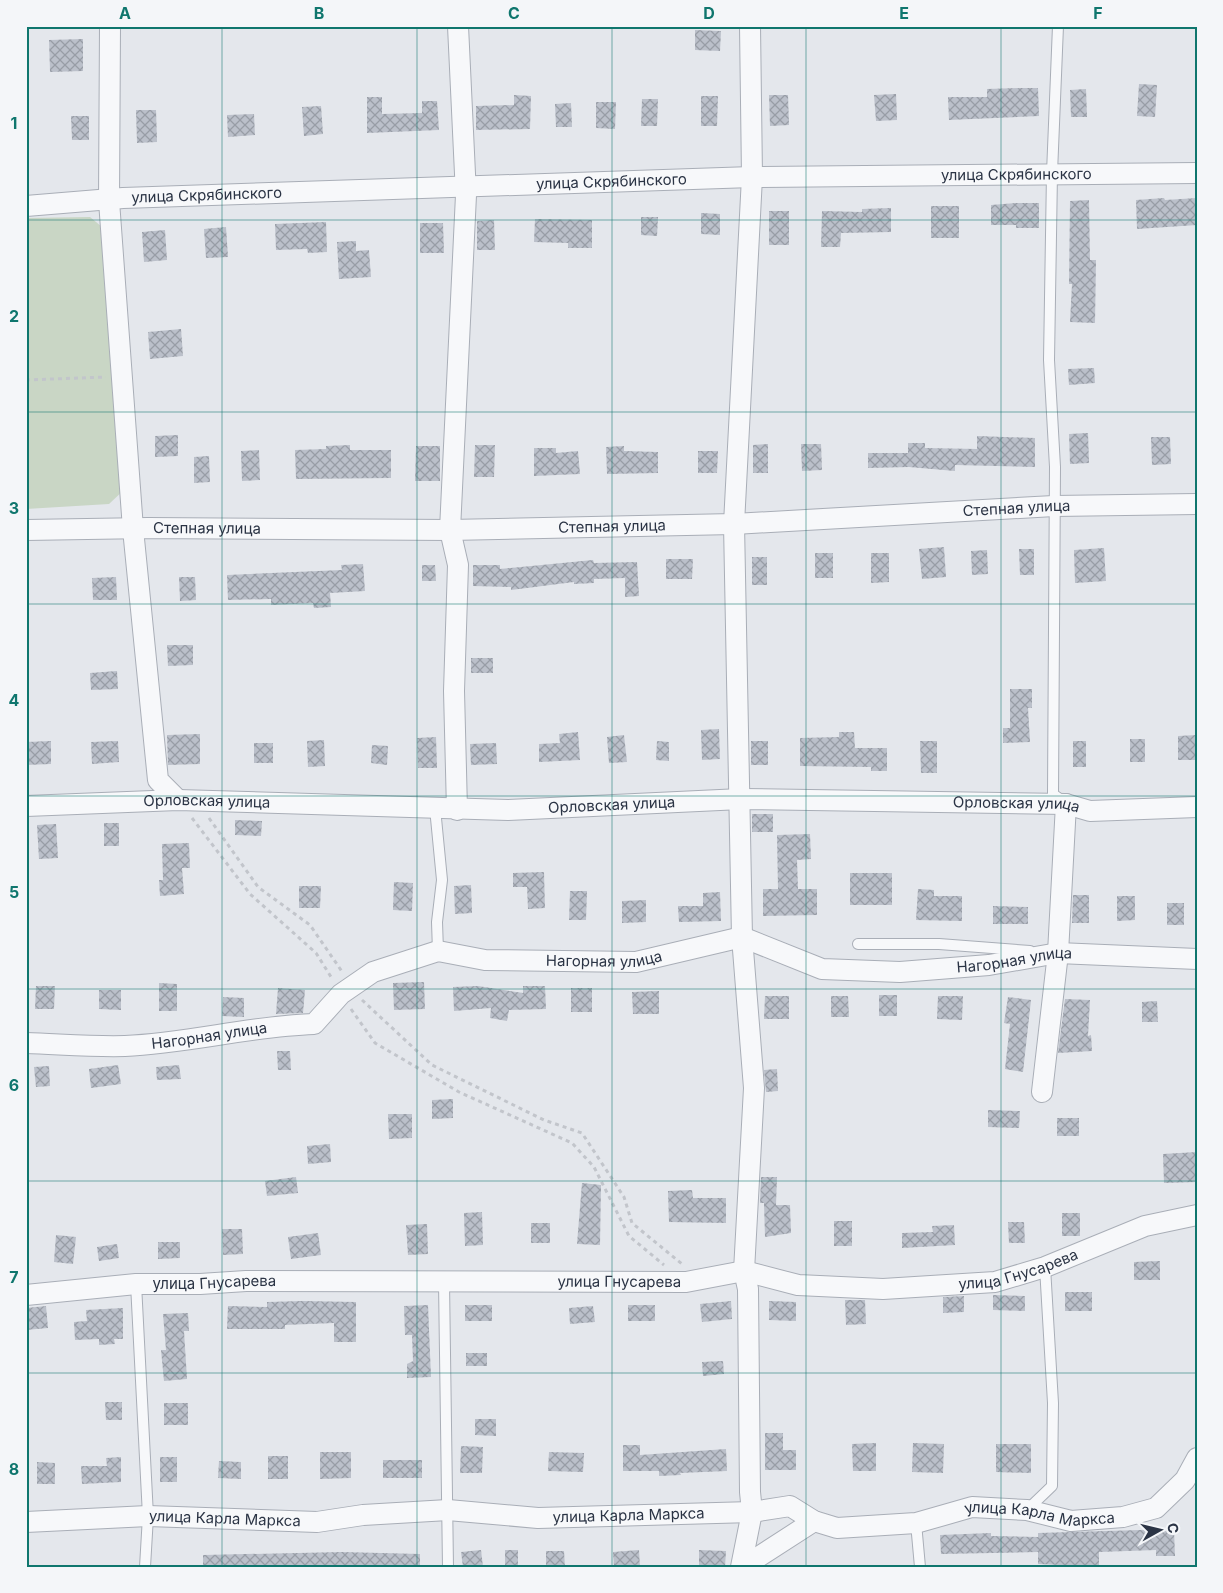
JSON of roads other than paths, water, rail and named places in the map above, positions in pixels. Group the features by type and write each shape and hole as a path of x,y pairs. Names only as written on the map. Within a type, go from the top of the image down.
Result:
{"street":[{"path":"110,26 109,201 133,528 158,780 188,801"},
{"path":"457,810 454,691 458,565 450,530 465,186 458,26"},
{"path":"742,1567 752,1512 750,1492 748,1289 744,1271 754,1088 742,937 741,799 734,524 752,177 750,26"},
{"name":"улица Скрябинского","path":"26,206 109,201 123,198 752,177 1197,173"},
{"name":"Степная улица","path":"26,530 133,528 450,530 734,524 1054,506 1197,504"},
{"name":"Орловская улица","path":"26,806 188,801 508,810 741,799 1066,804 1090,811 1197,807"},
{"path":"1042,1092 1058,954 1066,804"},
{"name":"Нагорная улица","path":"26,1043 124,1046 211,1037 287,1025 314,1024 347,990 372,972 438,952 485,960 636,962 742,937 822,969 900,972 989,965 1058,954 1197,959"},
{"name":"улица Гнусарева","path":"26,1295 136,1284 200,1284 246,1281 694,1281 744,1271 798,1285 883,1289 996,1282 1045,1266 1145,1226 1197,1215"},
{"name":"улица Карла Маркса","path":"26,1522 148,1516 317,1522 363,1515 448,1510 538,1518 752,1512 790,1506 814,1521 836,1528 916,1523 972,1507 1028,1510 1071,1521 1123,1517 1156,1508 1186,1480 1197,1458"},
{"path":"742,1567 814,1521"}],"lane":[{"path":"1058,26 1052,173 1049,360 1055,467 1053,794 1066,804"},
{"path":"435,808 442,880 437,922 438,952"},
{"path":"858,944 939,944 1058,954"},
{"path":"1028,1510 1052,1486 1052,1403 1045,1266"},
{"path":"444,1282 448,1567"},
{"path":"136,1284 148,1516 144,1567"},
{"path":"916,1523 920,1567"}]}
